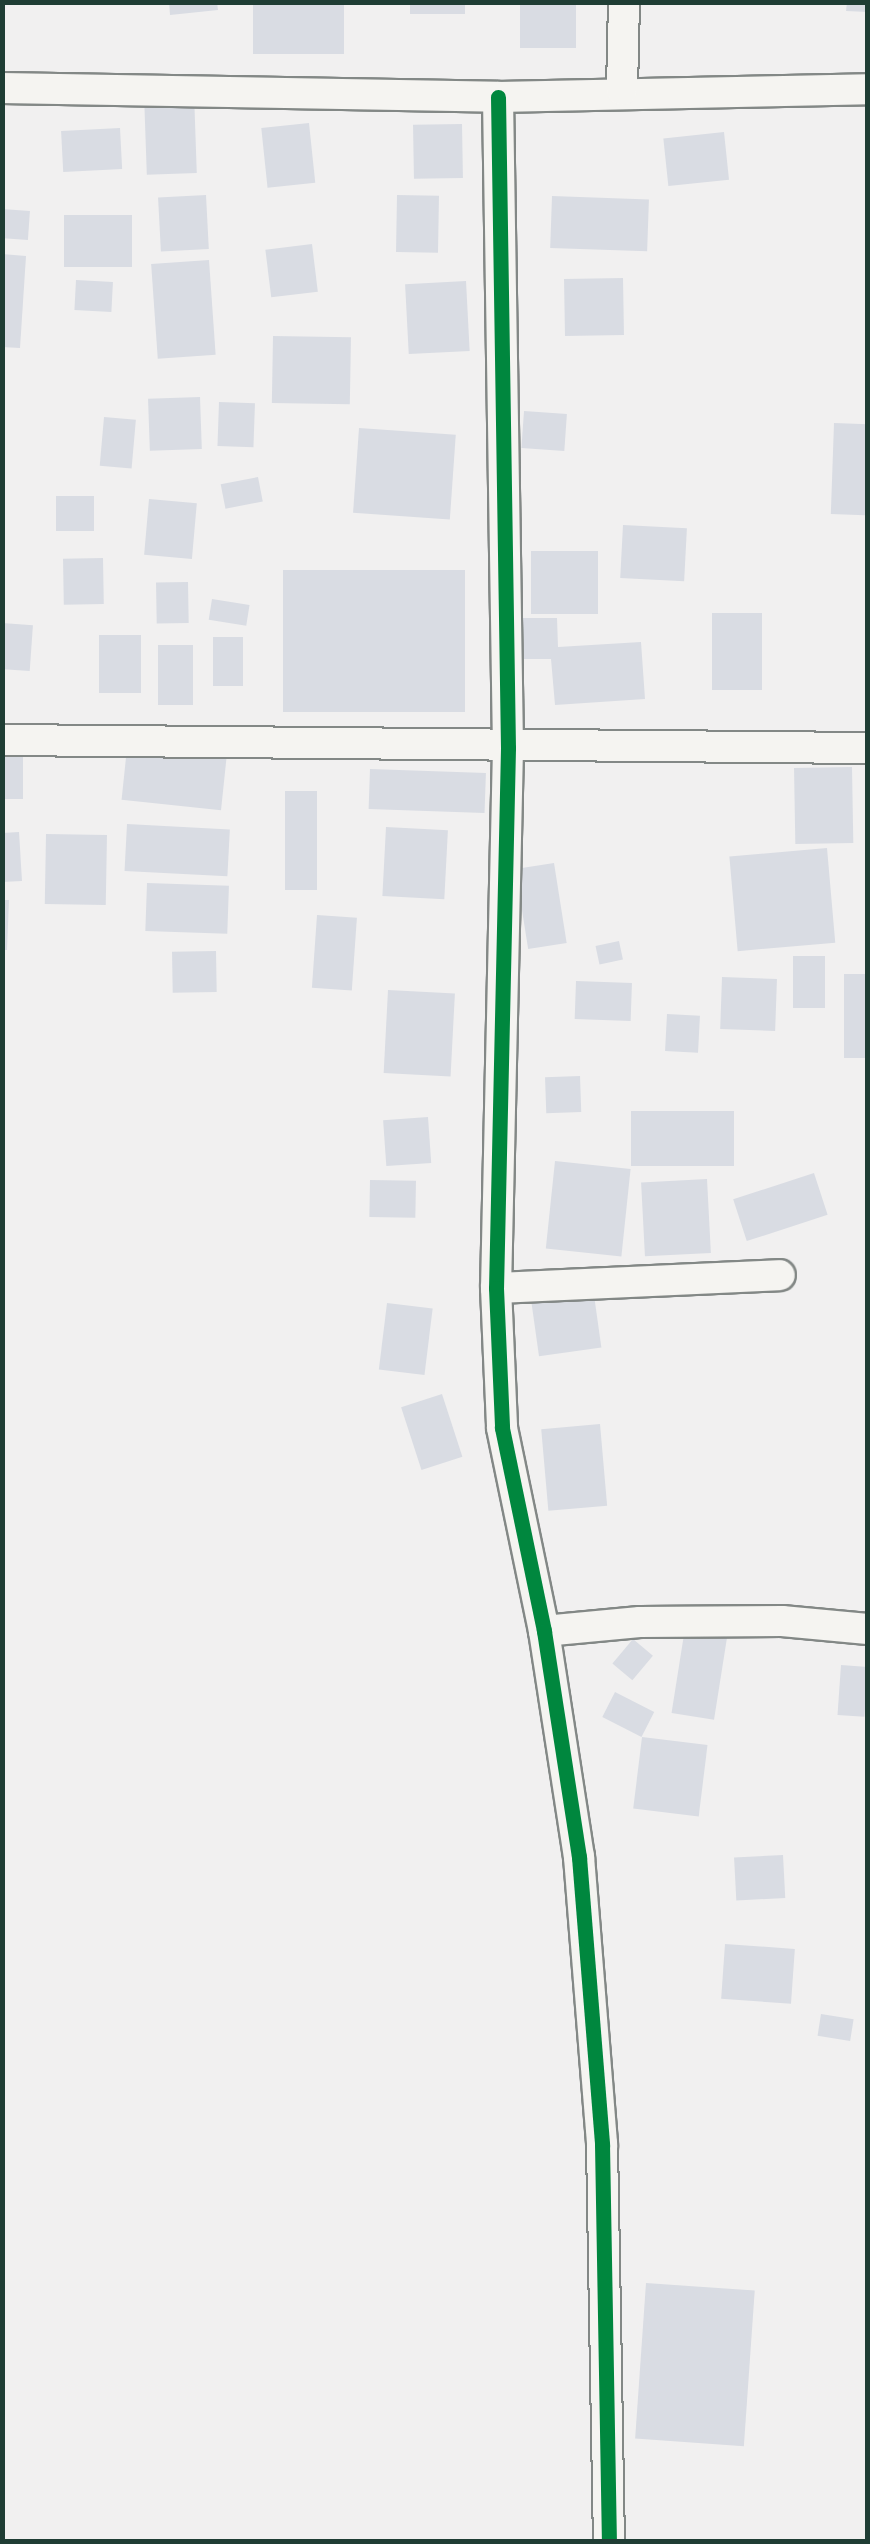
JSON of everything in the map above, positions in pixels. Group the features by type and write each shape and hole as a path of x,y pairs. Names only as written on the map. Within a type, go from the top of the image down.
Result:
{"street":[{"path":"622,90 624,2"},
{"path":"2,88 498,97 622,90 868,89"},
{"path":"498,97 508,748 496,1288 502,1428 544,1631 579,1857 602,2144 609,2542"},
{"path":"2,740 508,748 868,748"},
{"path":"496,1288 780,1274"},
{"path":"544,1631 640,1622 782,1622 868,1630"}],"building":[{"path":"169,2 217,2 218,10 170,15"},
{"path":"253,2 344,2 344,54 253,54"},
{"path":"410,2 465,2 465,14 410,14"},
{"path":"520,2 576,2 576,48 520,48"},
{"path":"847,2 868,2 868,12 846,11"},
{"path":"194,93 197,173 147,175 144,95"},
{"path":"309,123 315,183 268,188 261,128"},
{"path":"462,124 463,178 414,179 413,125"},
{"path":"120,128 122,169 63,172 61,131"},
{"path":"724,132 729,180 668,186 663,138"},
{"path":"206,195 209,249 161,251 158,198"},
{"path":"397,195 439,196 438,253 396,252"},
{"path":"552,196 649,199 647,251 550,248"},
{"path":"2,209 30,211 28,240 2,238"},
{"path":"64,215 132,215 132,267 64,267"},
{"path":"312,244 318,292 271,297 265,250"},
{"path":"2,254 26,256 20,348 2,347"},
{"path":"209,260 216,355 158,359 151,264"},
{"path":"623,278 624,335 565,336 564,279"},
{"path":"76,280 113,282 111,312 74,310"},
{"path":"466,281 470,351 409,354 405,284"},
{"path":"273,336 351,337 350,404 272,403"},
{"path":"200,397 202,449 150,451 148,399"},
{"path":"219,402 255,403 253,447 217,446"},
{"path":"524,411 567,414 564,451 521,448"},
{"path":"104,417 136,420 132,469 100,466"},
{"path":"834,423 868,424 865,515 831,514"},
{"path":"359,428 456,435 450,520 353,513"},
{"path":"258,477 263,502 225,509 221,484"},
{"path":"56,496 94,496 94,531 56,531"},
{"path":"149,499 197,503 192,559 144,555"},
{"path":"623,525 687,528 684,581 620,578"},
{"path":"531,551 598,551 598,614 531,614"},
{"path":"103,558 104,604 64,605 63,559"},
{"path":"283,570 465,570 465,712 283,712"},
{"path":"188,582 189,623 157,624 156,583"},
{"path":"212,599 250,605 246,626 209,620"},
{"path":"712,613 762,613 762,690 712,690"},
{"path":"517,618 557,618 558,647 641,642 645,699 555,705 551,659 517,659"},
{"path":"2,623 33,625 30,671 2,669"},
{"path":"99,635 141,635 141,693 99,693"},
{"path":"213,637 243,637 243,686 213,686"},
{"path":"158,645 193,645 193,705 158,705"},
{"path":"127,748 226,758 221,810 122,800"},
{"path":"2,752 23,752 23,799 2,799"},
{"path":"852,767 853,843 795,844 794,768"},
{"path":"370,769 486,773 485,813 369,809"},
{"path":"285,791 317,791 317,890 285,890"},
{"path":"127,824 230,829 227,876 125,871"},
{"path":"386,827 448,830 444,899 382,896"},
{"path":"19,832 22,881 2,882 2,833"},
{"path":"46,834 107,835 106,905 45,904"},
{"path":"827,848 835,943 738,951 729,857"},
{"path":"554,863 567,943 528,949 515,869"},
{"path":"147,883 229,886 227,934 145,931"},
{"path":"2,900 9,900 7,950 2,950"},
{"path":"317,915 357,918 352,991 312,988"},
{"path":"619,941 623,960 599,965 596,946"},
{"path":"216,951 217,992 173,993 172,952"},
{"path":"793,956 825,956 825,1008 793,1008"},
{"path":"844,974 868,974 868,1058 844,1058"},
{"path":"722,977 777,979 775,1031 720,1029"},
{"path":"576,981 632,983 631,1021 575,1019"},
{"path":"388,990 455,994 451,1076 384,1073"},
{"path":"667,1014 700,1016 698,1053 665,1051"},
{"path":"580,1076 581,1112 546,1113 545,1077"},
{"path":"631,1111 734,1111 734,1166 631,1166"},
{"path":"428,1117 431,1163 386,1166 383,1120"},
{"path":"555,1161 631,1169 621,1256 546,1249"},
{"path":"814,1173 828,1215 747,1241 733,1199"},
{"path":"707,1179 711,1253 645,1256 641,1182"},
{"path":"370,1180 416,1181 415,1218 369,1217"},
{"path":"594,1295 601,1347 539,1356 532,1304"},
{"path":"387,1303 433,1309 424,1375 379,1370"},
{"path":"442,1394 462,1457 421,1470 401,1407"},
{"path":"600,1424 607,1506 548,1511 541,1429"},
{"path":"685,1628 727,1635 714,1720 672,1713"},
{"path":"633,1639 653,1656 632,1680 612,1664"},
{"path":"841,1665 868,1667 864,1717 838,1715"},
{"path":"615,1692 654,1712 641,1737 602,1717"},
{"path":"642,1737 708,1745 699,1817 633,1808"},
{"path":"783,1855 785,1898 736,1901 734,1858"},
{"path":"725,1944 795,1949 791,2004 721,1999"},
{"path":"821,2014 854,2019 850,2041 818,2036"},
{"path":"646,2283 755,2291 744,2446 635,2439"}],"cycle path":[{"path":"498,97 508,748 496,1288 502,1428 544,1631 579,1857 602,2144 609,2542"}]}
